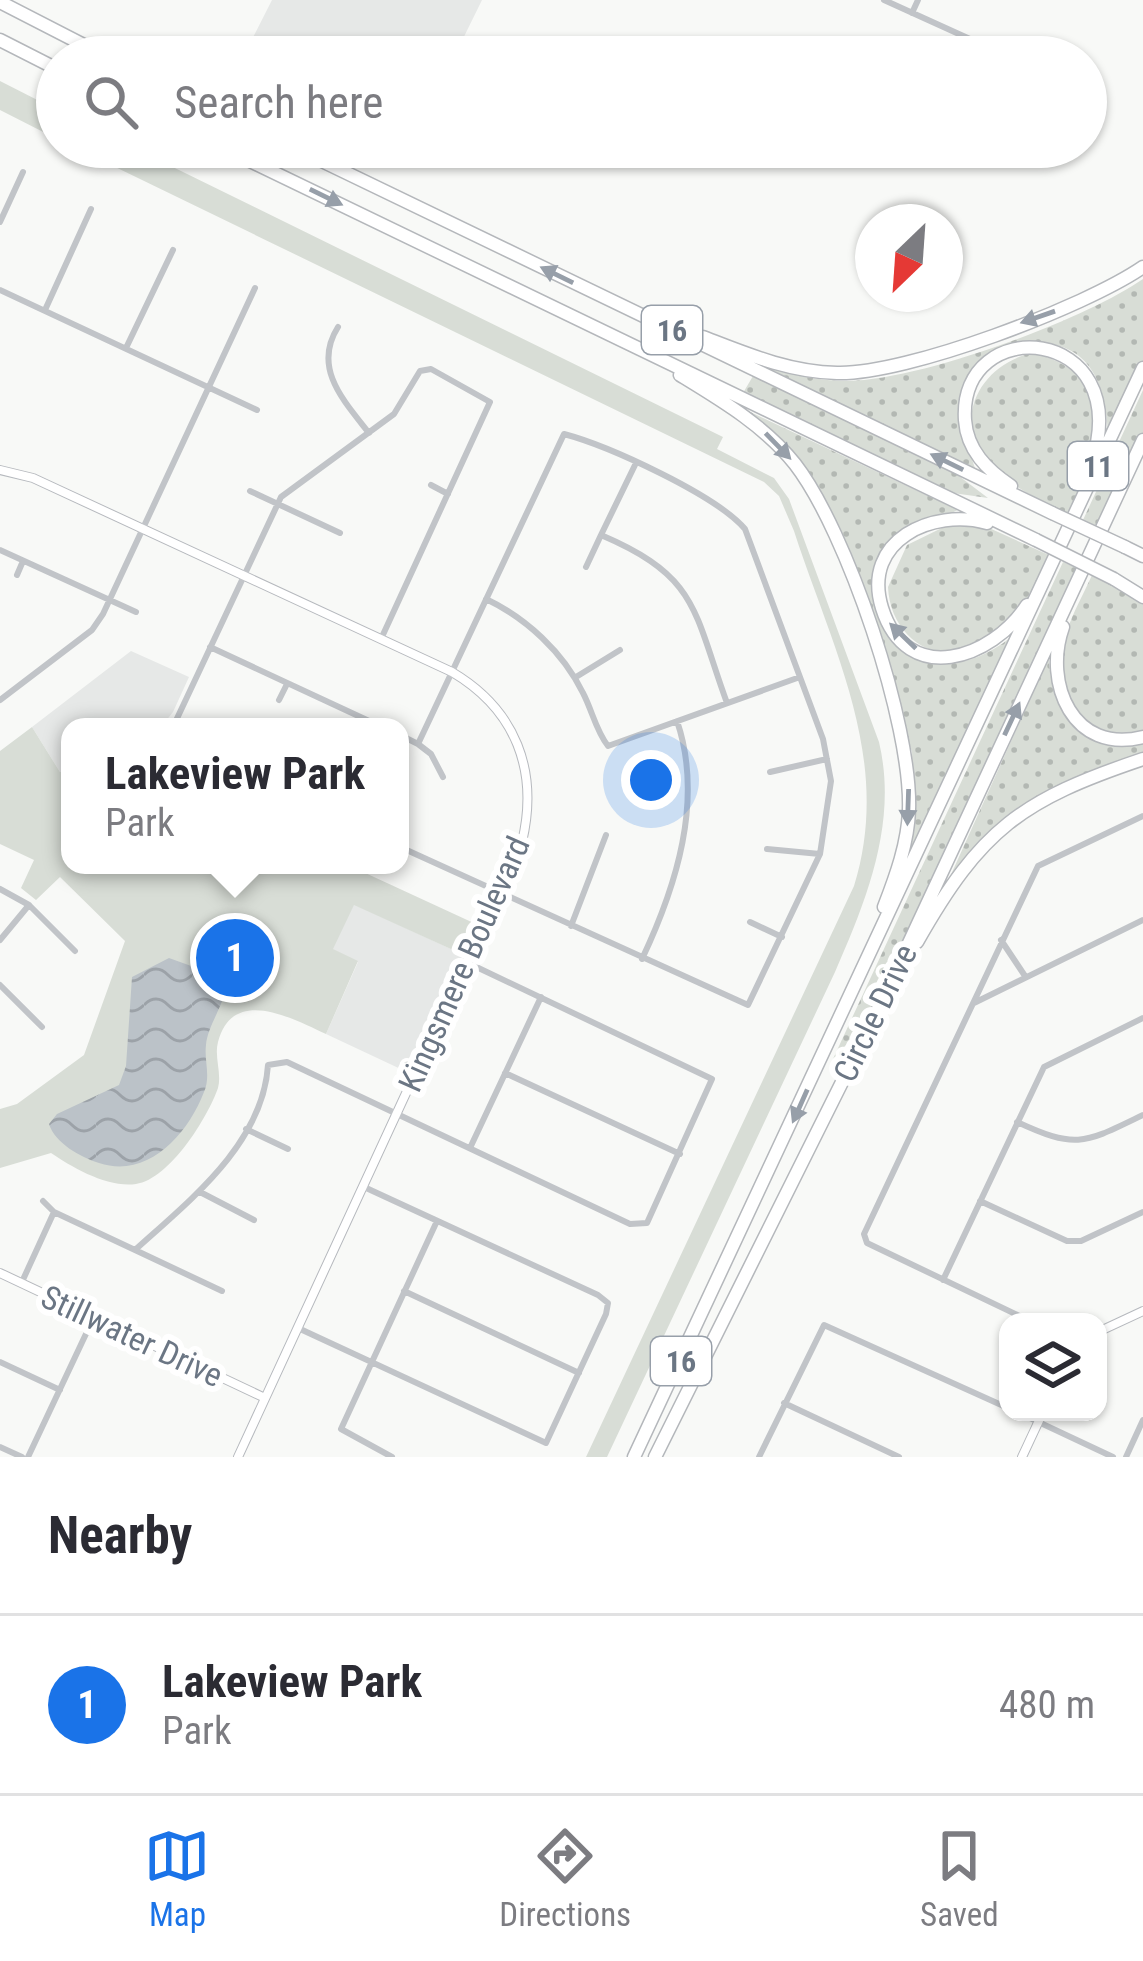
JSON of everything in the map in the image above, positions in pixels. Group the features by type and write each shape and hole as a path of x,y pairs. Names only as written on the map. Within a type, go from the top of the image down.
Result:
{"highway":[{"path":"0,2 66,36"},
{"path":"0,40 36,58"},
{"name":"16","path":"264,168 1143,595"},
{"name":"16","path":"336,168 1143,555"},
{"path":"620,305 783,366 861,372 925,357 1081,302 1143,267"},
{"path":"612,334 719,400 776,443 818,499 848,570 901,729 910,805 896,873 848,999"},
{"path":"1052,513 987,467 965,426 968,393 977,374 1000,354 1019,347 1041,348 1073,361 1090,377 1099,399 1098,444 1066,535"},
{"name":"11","path":"1053,563 1143,368"},
{"name":"11","path":"1117,499 1143,440"},
{"path":"1117,499 1143,461"},
{"name":"Circle Drive","path":"655,1457 875,1016 1117,499"},
{"path":"1036,540 973,519 921,524 898,539 884,562 879,591 886,618 904,640 928,655 974,654 1013,624 1053,563"},
{"name":"Circle Drive","path":"634,1457 1053,563"},
{"path":"1083,573 1057,651 1060,697 1080,724 1101,736 1143,737"},
{"path":"875,1016 948,891 998,828 1059,790 1143,759"}],"street":[{"path":"884,0 963,36"},
{"path":"912,13 919,0"},
{"path":"0,222 23,172"},
{"path":"45,310 91,209"},
{"path":"126,349 173,250"},
{"path":"0,686 4,698 92,630 255,288"},
{"path":"0,290 257,410"},
{"path":"338,327 328,349 330,378 369,434"},
{"path":"176,718 287,491 403,406 420,370 431,369 484,394 489,410 381,639"},
{"path":"409,851 748,1005 820,854 831,808 826,759 745,530 729,511 704,496 564,434 418,744"},
{"path":"586,567 634,465"},
{"name":"Kingsmere Boulevard","path":"0,470 33,478 452,672 483,693 506,719 529,779 522,842 238,1457"},
{"path":"431,484 448,494"},
{"path":"250,491 340,533"},
{"path":"601,535 662,565 680,584 727,703"},
{"path":"0,550 136,612"},
{"path":"17,575 23,561"},
{"path":"486,599 533,629 575,677 608,746 800,677"},
{"path":"210,647 357,718"},
{"path":"575,677 620,650"},
{"path":"279,700 287,683"},
{"path":"642,958 667,904 684,840 685,778 677,721"},
{"path":"409,740 431,754 442,777"},
{"path":"770,772 826,759"},
{"path":"1013,1313 863,1240 1038,866 1143,816"},
{"path":"571,926 606,835"},
{"path":"767,849 820,854"},
{"path":"0,889 29,904 75,951"},
{"path":"0,940 29,904"},
{"path":"972,1004 1143,920"},
{"path":"750,922 782,937"},
{"path":"1001,940 1025,976"},
{"path":"135,1250 200,1192 246,1130 268,1065 286,1062 642,1227 712,1079 468,963"},
{"path":"0,985 42,1027"},
{"path":"470,1148 541,998"},
{"path":"943,1280 1044,1067 1143,1018"},
{"path":"505,1073 680,1154"},
{"path":"1017,1122 1060,1142 1080,1143 1143,1115"},
{"path":"246,1130 287,1149"},
{"path":"363,1186 608,1303 539,1457"},
{"path":"200,1192 254,1220"},
{"path":"43,1201 54,1212 222,1291"},
{"path":"980,1201 1067,1241 1081,1241 1143,1212"},
{"path":"20,1284 54,1212"},
{"path":"392,1457 341,1430 436,1221"},
{"name":"Stillwater Drive","path":"0,1273 266,1398"},
{"path":"404,1291 579,1372"},
{"path":"1107,1329 1143,1311"},
{"path":"0,1447 25,1457 93,1319"},
{"path":"759,1457 824,1325 999,1404"},
{"path":"298,1328 546,1443"},
{"path":"0,1362 59,1390"},
{"path":"784,1403 899,1457"},
{"path":"1126,1457 1143,1420"},
{"path":"1022,1457 1039,1421"},
{"path":"1048,1421 1113,1457"}],"shaded area":[{"path":"272,0 482,0 464,36 254,36"},
{"path":"0,81 36,99 36,128 0,110"},
{"path":"117,168 175,168 723,437 717,449 774,478 789,499 879,742 885,801 882,831 858,917 607,1457 586,1457 854,886 864,839 867,794 853,706 794,531 779,496 764,482"},
{"path":"1143,279 1143,362 1108,437 1103,396 1087,364 1059,346 1016,345 983,374 966,398 964,427 976,471 766,367 848,381 916,371 1042,329"},
{"path":"1033,353 1080,378 1091,397 1093,441 1071,515 1003,476 975,441 973,407 988,378 1016,358"},
{"path":"753,376 955,473 988,498 953,493 743,393"},
{"path":"1143,390 1143,436 1100,529 1083,520"},
{"path":"742,408 958,510 905,528 878,559 872,587 877,614 891,638 914,655 942,663 975,658 1011,637 906,863 913,819 912,752 832,518"},
{"path":"950,524 987,527 1051,556 1023,606 994,639 965,652 948,653 918,644 906,633 891,605 888,587 907,545"},
{"path":"1063,562 1081,570 867,1022 833,1059"},
{"path":"1092,575 1143,601 1143,734 1109,733 1095,726 1083,717 1066,690 1063,646"},
{"path":"131,651 189,677 168,718 61,718 61,772 32,727"},
{"path":"1049,657 1056,695 1074,725 1104,743 1143,744 1143,753 1036,800 995,831 949,879"},
{"path":"32,727 61,772 61,874 368,874 478,925 464,955 354,905 333,949 358,961 326,1034 265,1011 237,1015 218,1042 219,1082 197,1130 149,1180 125,1184 103,1180 51,1153 0,1168 0,1109 17,1104 84,1055 125,941 60,877 36,900 21,888 34,860 0,844 0,751"},
{"path":"354,904 464,955 407,1072 326,1034 358,962 332,949"}],"water":[{"path":"169,958 205,971 222,1001 207,1040 204,1092 176,1138 149,1159 117,1166 92,1160 62,1143 49,1124 57,1114 119,1085 126,1066 132,977"}],"place":[{"name":"Lakeview Park","path":"235,958"}]}
